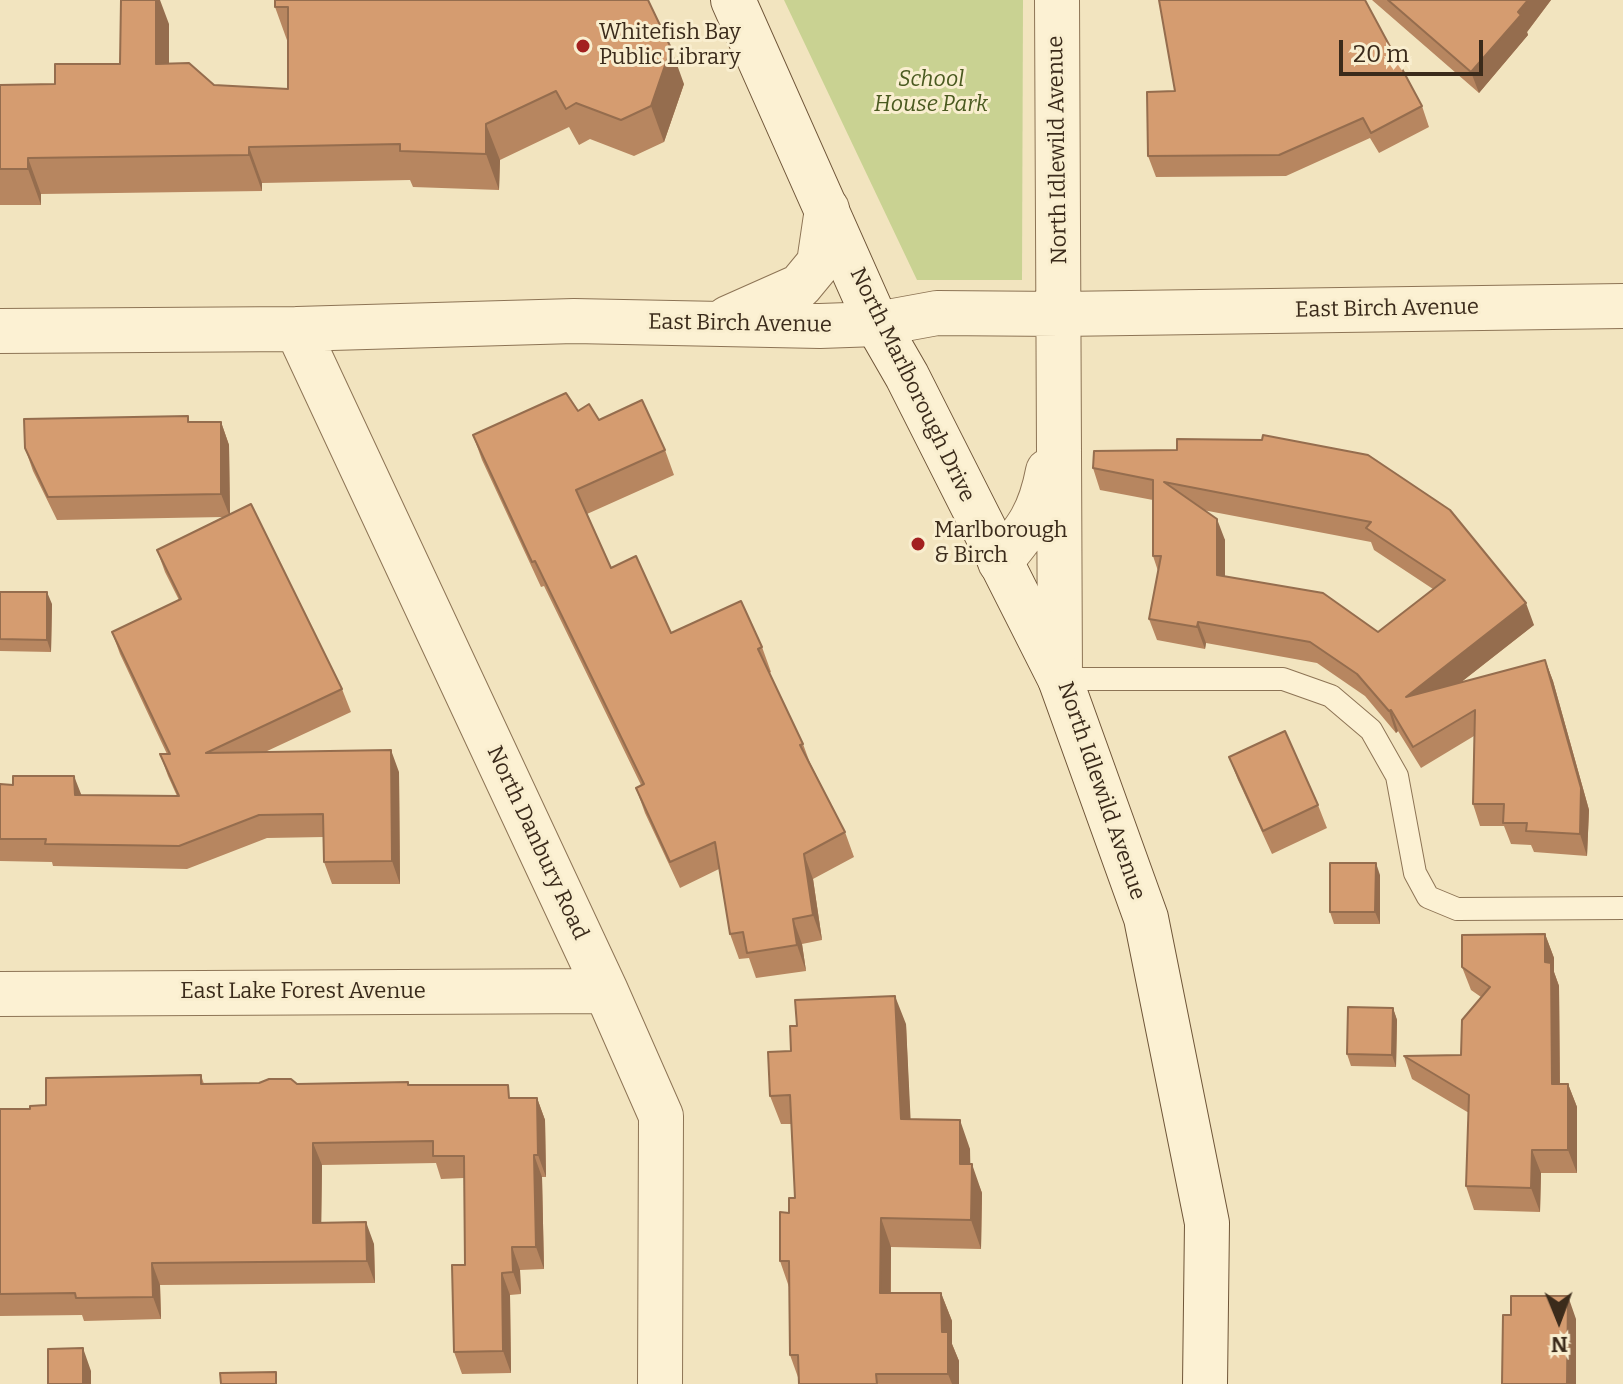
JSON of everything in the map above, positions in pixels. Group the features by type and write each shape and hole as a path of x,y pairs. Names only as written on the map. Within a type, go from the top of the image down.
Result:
{"street":[{"name":"North Marlborough Drive","path":"733,0 877,324 907,376 1060,679"},
{"name":"North Idlewild Avenue","path":"1057,0 1060,679 1146,918 1207,1223 1205,1384"},
{"path":"714,323 800,286 819,263 827,209"},
{"name":"East Birch Avenue","path":"0,331 297,329 574,321 820,326 877,324 937,313 1623,306"},
{"name":"North Danbury Road","path":"297,329 606,991 661,1116 660,1384"},
{"path":"1000,562 1029,529 1043,497 1060,418"},
{"name":"East Lake Forest Avenue","path":"0,994 606,991"}],"lane":[{"path":"1060,679 1283,679 1331,696 1371,730 1397,776 1415,873 1428,897 1457,909 1623,908"}],"green space":[{"name":"School House Park","path":"784,0 1023,0 1022,280 917,280"}],"building":[{"path":"121,0 156,0 156,64 189,63 214,85 288,89 288,7 275,7 275,0 648,0 671,48 651,106 621,120 576,103 566,109 556,91 486,124 486,154 400,151 400,144 249,147 249,155 28,158 28,169 0,169 0,85 55,84 55,64 120,64"},
{"path":"1159,0 1365,0 1422,106 1371,133 1363,118 1279,155 1148,156 1147,92 1175,91"},
{"path":"1388,0 1528,0 1518,12 1521,15 1471,72"},
{"path":"566,393 578,411 589,404 599,420 642,400 665,450 576,490 611,568 636,556 671,633 741,601 762,647 758,649 803,744 800,745 845,832 804,854 813,915 793,919 797,945 747,953 743,932 730,934 715,842 670,862 636,788 644,784 535,561 532,562 473,435"},
{"path":"188,416 188,422 221,422 221,494 48,497 25,448 24,419"},
{"path":"1263,435 1368,455 1450,510 1526,603 1406,697 1545,660 1581,788 1580,834 1526,831 1527,823 1503,823 1504,804 1473,804 1475,710 1413,747 1391,710 1357,674 1310,642 1198,622 1197,627 1149,619 1161,556 1153,556 1153,480 1093,468 1094,451 1177,450 1177,439 1262,440","holes":["1164,482 1371,522 1366,528 1445,580 1378,632 1323,593 1217,575 1217,519"]},
{"path":"251,504 342,689 206,753 391,750 392,861 324,862 323,814 259,815 179,846 45,844 46,839 0,839 0,784 13,785 13,776 74,776 75,795 179,796 160,754 170,754 112,632 181,599 157,550"},
{"path":"0,592 47,592 47,640 0,639"},
{"path":"1285,731 1318,805 1263,831 1229,757"},
{"path":"1330,863 1376,863 1375,912 1330,912"},
{"path":"1545,934 1545,962 1551,963 1552,1084 1568,1084 1568,1150 1532,1150 1531,1188 1466,1186 1469,1095 1404,1056 1461,1055 1462,1020 1490,987 1462,967 1462,935"},
{"path":"895,996 901,1119 960,1120 960,1164 972,1164 971,1220 881,1218 880,1293 941,1293 942,1332 948,1332 948,1374 876,1374 877,1384 799,1384 798,1355 790,1355 789,1261 780,1261 780,1212 789,1213 789,1198 795,1198 790,1095 770,1096 768,1052 791,1051 790,1026 797,1026 795,1000"},
{"path":"1348,1007 1393,1008 1392,1055 1347,1054"},
{"path":"201,1075 201,1084 291,1079 297,1084 408,1082 408,1085 508,1085 509,1098 537,1098 538,1155 534,1155 536,1247 512,1247 513,1272 502,1273 503,1351 454,1352 452,1265 465,1265 464,1156 433,1156 433,1141 313,1143 313,1223 366,1222 367,1261 152,1263 153,1297 76,1298 75,1293 0,1294 0,1109 30,1109 30,1106 46,1105 46,1078"},
{"path":"1511,1296 1568,1296 1567,1384 1502,1384 1503,1315 1511,1315"},
{"path":"83,1348 83,1384 48,1384 48,1349"},
{"path":"276,1372 276,1384 221,1384 220,1373"}],"place":[{"name":"Whitefish Bay Public Library","path":"583,46"},
{"name":"Marlborough & Birch","path":"918,544"}]}
